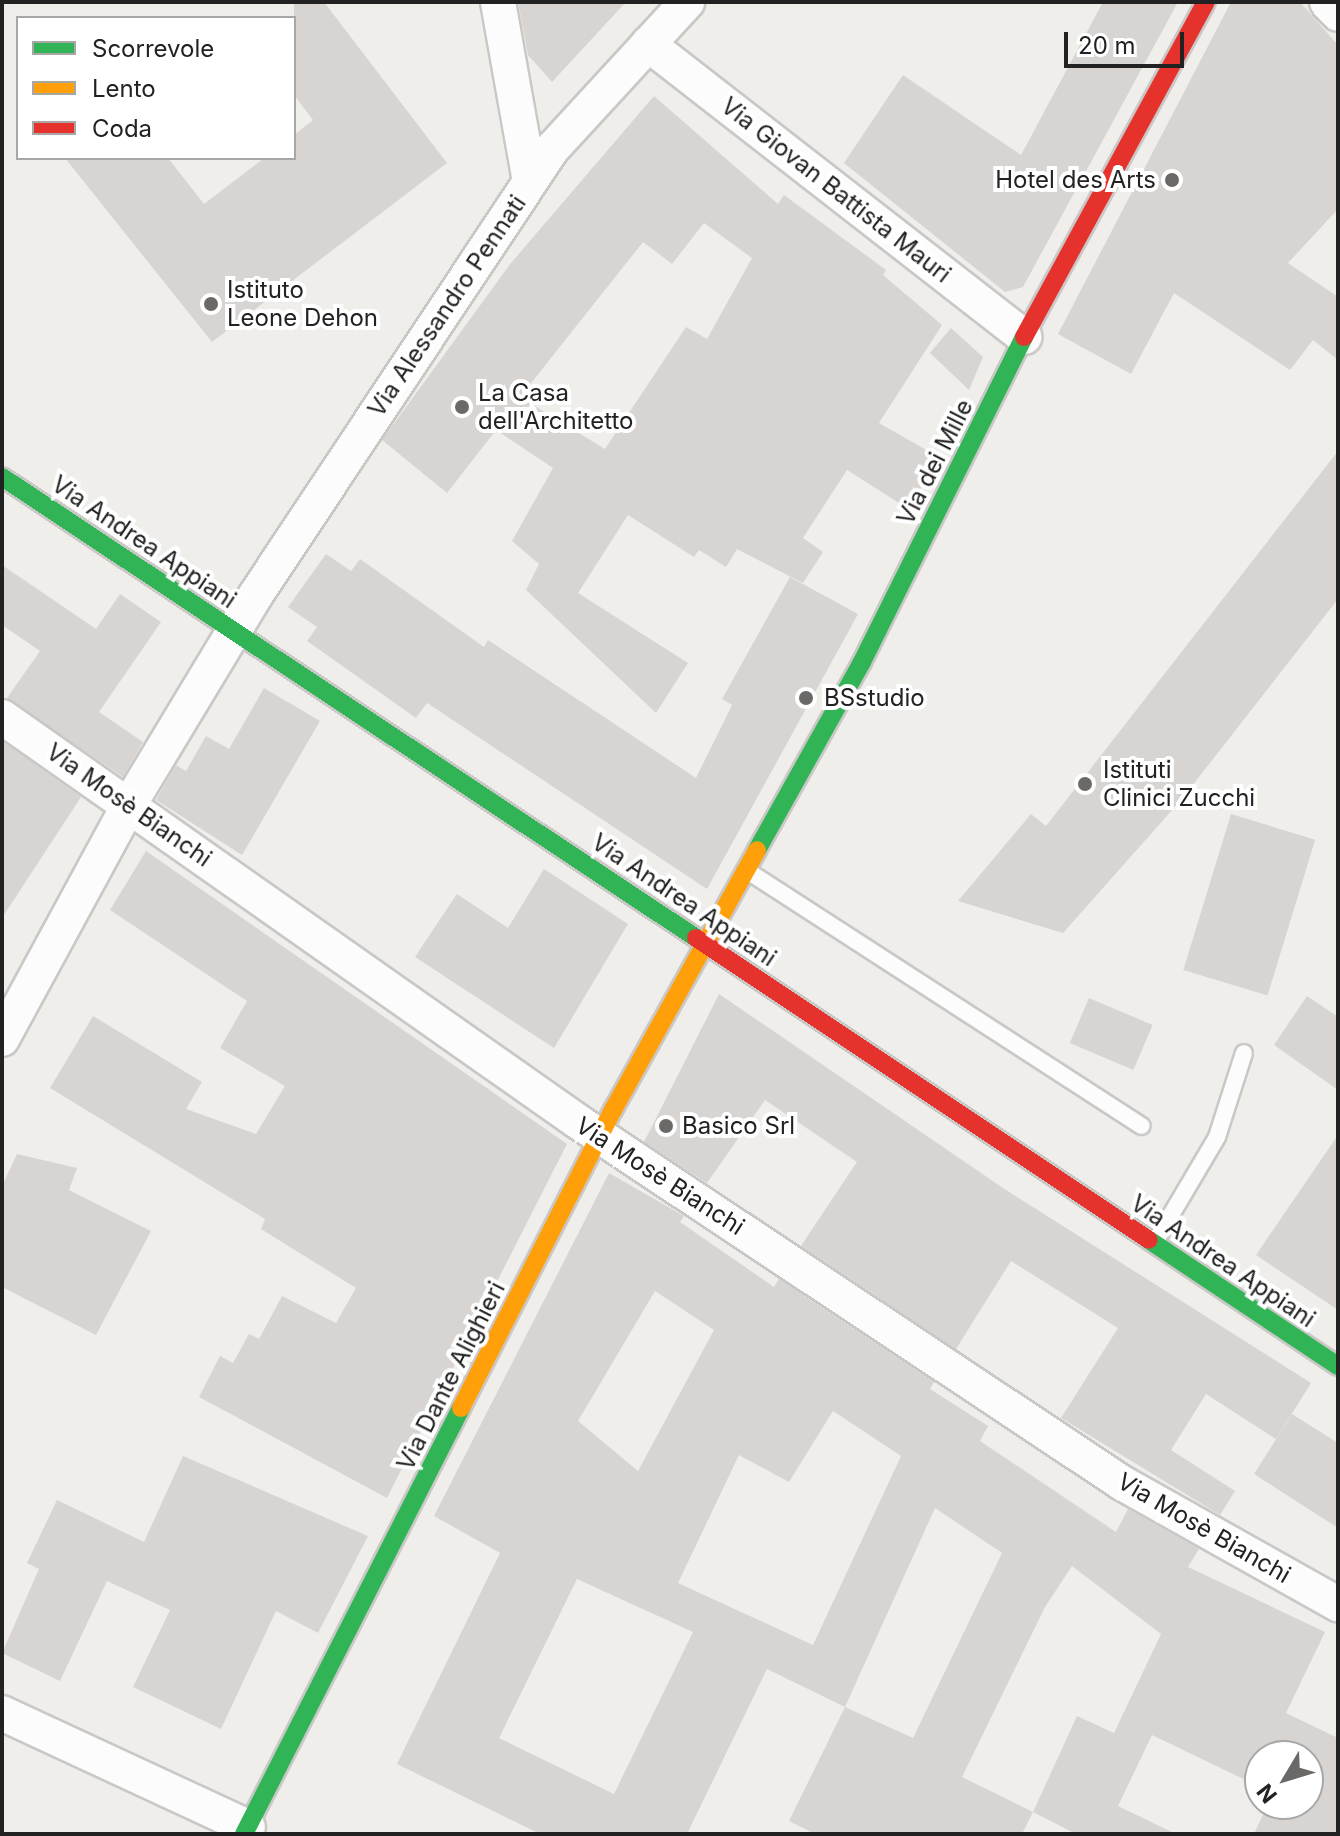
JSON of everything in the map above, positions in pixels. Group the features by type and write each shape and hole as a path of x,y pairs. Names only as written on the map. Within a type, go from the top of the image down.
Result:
{"street":[{"path":"498,2 530,181"},
{"name":"Via Alessandro Pennati","path":"2,1039 129,805 233,630 530,181 582,111 687,2"},
{"name":"Via dei Mille","path":"705,942 862,662 1024,337 1206,2"},
{"path":"1327,2 1338,14"},
{"name":"Via Giovan Battista Mauri","path":"648,44 1024,337"},
{"name":"Via Andrea Appiani","path":"2,477 1338,1366"},
{"name":"Via Mosè Bianchi","path":"2,717 601,1136 1122,1483 1338,1604"},
{"name":"Via Dante Alighieri","path":"246,1830 601,1136 705,942"},
{"path":"2,1713 246,1830"}],"lane":[{"path":"746,870 1141,1126"},
{"path":"1155,1244 1217,1137 1244,1053"}],"building":[{"path":"294,2 324,2 447,163 212,342 67,160 170,160 204,204 261,160 296,160 296,133 313,120 296,98"},
{"path":"518,2 626,2 552,82 528,55"},
{"path":"1103,2 1178,2 1023,287 1005,292 844,163 903,75 1021,155"},
{"path":"1231,2 1300,2 1338,45 1338,209 1288,263 1338,297 1338,360 1313,340 1290,370 1174,293 1131,374 1058,334"},
{"path":"654,96 778,204 784,195 886,270 883,275 942,325 879,423 937,456 910,510 847,470 803,538 823,552 803,583 737,549 726,567 699,550 694,557 628,515 578,593 688,663 656,713 526,590 539,564 512,541 553,468 496,430 447,493 382,440 511,263","holes":["704,223 752,258 707,339 686,327 605,449 520,397 643,242 672,264"]},
{"path":"951,328 983,357 969,390 930,353"},
{"path":"1338,451 1338,599 1181,800 1063,933 958,901 1031,814 1046,826"},
{"path":"326,554 351,571 360,559 484,647 488,640 696,778 732,705 722,699 790,577 858,614 707,889 427,703 416,718 307,641 317,627 288,607"},
{"path":"2,565 96,629 120,594 161,622 99,712 143,742 123,777 7,698 40,651 2,625"},
{"path":"264,688 320,721 242,855 156,800 176,765 186,771 206,736 229,749"},
{"path":"2,741 81,797 2,918"},
{"path":"1231,814 1315,840 1267,996 1183,970"},
{"path":"146,851 567,1144 387,1498 199,1397 220,1356 233,1363 249,1334 259,1339 282,1296 336,1323 356,1288 261,1229 265,1219 50,1088 93,1016 202,1082 186,1109 256,1134 285,1086 220,1048 247,1001 110,910"},
{"path":"544,869 628,924 554,1048 415,957 457,894 508,928"},
{"path":"719,994 1006,1190 1311,1383 1276,1439 1206,1394 1171,1450 1235,1491 1220,1515 1061,1418 1118,1328 1011,1261 956,1349 801,1246 857,1162 765,1100 707,1183 644,1142"},
{"path":"1307,996 1338,1017 1338,1090 1274,1045"},
{"path":"1089,998 1153,1025 1133,1070 1070,1043"},
{"path":"1338,1135 1338,1310 1256,1255"},
{"path":"17,1154 77,1168 69,1190 151,1231 96,1335 2,1287 2,1186"},
{"path":"609,1173 684,1216 680,1222 774,1287 779,1279 934,1382 930,1389 988,1426 980,1441 1116,1532 1128,1509 1199,1549 1188,1567 1325,1632 1286,1713 1338,1738 1338,1834 1254,1834 1261,1820 1324,1820 1324,1740 1244,1740 1244,1779 1152,1735 1118,1806 1176,1834 1076,1834 1033,1812 1022,1834 815,1834 789,1821 845,1707 767,1669 687,1834 540,1834 397,1764 500,1553 434,1516","holes":["655,1291 714,1330 638,1471 578,1421","833,1411 901,1456 813,1645 678,1583 739,1455 789,1482","935,1508 1002,1553 913,1738 845,1707","1072,1566 1161,1634 1114,1733 1077,1716 1033,1812 962,1777 1045,1607","577,1579 693,1632 614,1794 499,1738"]},
{"path":"1292,1414 1338,1443 1338,1528 1254,1474"},
{"path":"183,1456 368,1536 318,1633 276,1611 221,1729 133,1687 170,1610 107,1581 60,1681 2,1653 39,1569 27,1563 57,1500 144,1542"}],"traffic: fast":[{"path":"757,850 862,662 1024,337"},
{"path":"2,477 696,938"},
{"path":"1149,1240 1338,1366"},
{"path":"244,1834 461,1408"}],"traffic: slow":[{"path":"461,1408 613,1110 757,850"}],"traffic: jam":[{"path":"1024,337 1206,2"},
{"path":"696,938 1149,1240"}],"place":[{"name":"Hotel des Arts","path":"1172,180"},
{"name":"Istituto Leone Dehon","path":"211,304"},
{"name":"La Casa dell'Architetto","path":"462,407"},
{"name":"BSstudio","path":"806,698"},
{"name":"Istituti Clinici Zucchi","path":"1085,784"},
{"name":"Basico Srl","path":"666,1126"}]}
